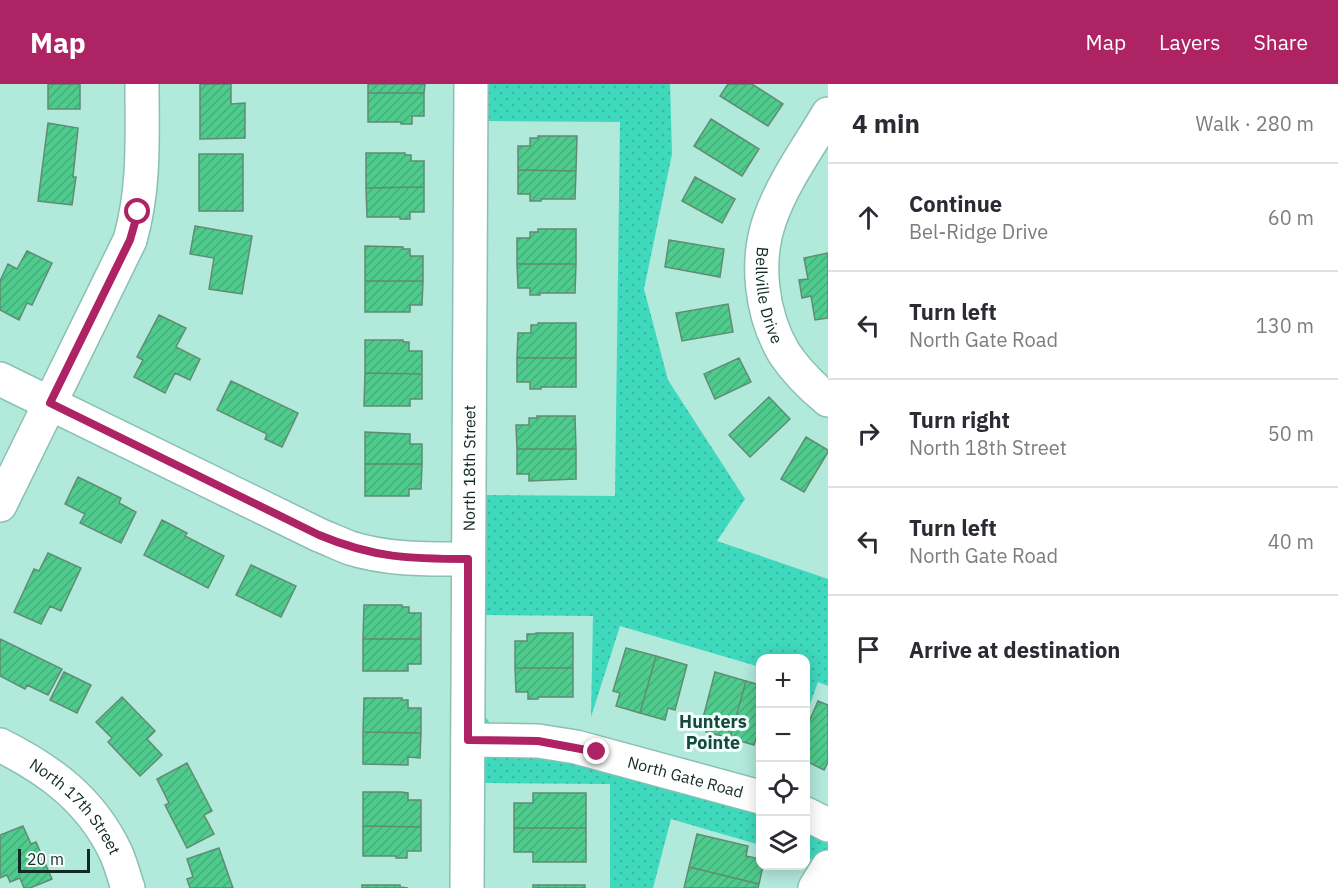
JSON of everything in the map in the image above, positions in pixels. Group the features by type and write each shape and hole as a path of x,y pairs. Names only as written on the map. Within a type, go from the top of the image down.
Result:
{"street":[{"path":"0,505 130,240 138,212 141,179 142,84"},
{"name":"North 18th Street","path":"467,888 471,84"},
{"name":"Bellville Drive","path":"828,114 783,189 770,219 763,243 762,268 765,298 772,327 784,353 806,380 828,400"},
{"path":"0,379 309,530 349,547 375,554 405,558 468,559"},
{"name":"North Gate Road","path":"468,740 538,741 576,747 756,796"},
{"name":"North 17th Street","path":"0,745 35,762 69,788 95,820 116,853 128,888"},
{"path":"810,816 828,825"},
{"path":"815,888 828,867"}],"green space":[{"path":"456,84 670,84 672,154 644,289 668,380 745,499 717,541 828,579 828,686 818,682 810,704 810,654 756,654 756,666 620,626 591,717 593,616 484,615 484,709 485,716 491,725 756,784 756,844 671,819 653,888 610,888 610,784 482,783","holes":["488,121 620,122 615,496 484,495"]},
{"path":"810,802 828,812 828,888 814,860 810,859"}],"building":[{"path":"48,84 80,84 80,109 48,109"},
{"path":"200,84 231,84 231,104 245,103 245,138 200,139"},
{"path":"368,84 425,84 424,93 368,93"},
{"path":"728,84 752,84 783,104 768,126 720,96"},
{"path":"368,93 424,93 424,116 412,116 412,124 368,122"},
{"path":"711,119 759,149 742,176 694,146"},
{"path":"48,123 78,128 73,177 76,177 72,205 38,201"},
{"path":"538,136 577,136 576,171 518,170 518,146 530,146 530,138 538,138"},
{"path":"366,153 405,153 405,155 411,155 411,161 424,161 424,187 366,188"},
{"path":"199,154 243,154 243,211 199,211"},
{"path":"518,170 576,171 575,199 530,201 530,194 518,194"},
{"path":"695,177 735,199 722,223 682,201"},
{"path":"424,187 424,212 410,212 410,219 367,217 366,188"},
{"path":"195,226 252,236 242,294 209,289 214,258 190,254"},
{"path":"538,229 576,229 576,264 517,264 517,238 530,238 530,232 538,232"},
{"path":"669,240 724,249 720,277 665,267"},
{"path":"365,246 403,247 403,249 410,249 410,256 423,256 423,281 365,281"},
{"path":"27,251 52,263 32,305 27,303 19,320 0,310 0,281 8,264 17,269"},
{"path":"828,253 828,318 815,320 811,296 802,298 799,280 808,279 804,258"},
{"path":"517,264 576,264 575,293 530,295 530,288 518,288"},
{"path":"365,281 423,281 422,305 410,305 410,312 365,312"},
{"path":"728,304 733,332 682,341 676,313"},
{"path":"159,315 186,328 176,347 200,359 190,380 175,373 165,393 134,377 143,360 137,357"},
{"path":"538,323 576,323 576,358 517,358 518,333 531,333 531,325 538,325"},
{"path":"365,340 409,342 409,351 422,351 422,374 365,373"},
{"path":"517,358 576,358 576,387 530,389 530,382 517,382"},
{"path":"739,358 751,382 715,399 704,374"},
{"path":"365,373 422,374 422,399 410,399 410,406 364,406"},
{"path":"231,381 298,413 282,447 265,439 267,434 217,410"},
{"path":"769,397 790,419 750,457 729,435"},
{"path":"537,416 575,416 576,449 517,449 516,425 529,425 529,418 537,418"},
{"path":"365,432 410,434 410,444 422,444 422,464 365,464"},
{"path":"806,437 828,452 804,492 781,479"},
{"path":"517,449 576,449 576,479 529,481 529,474 517,474"},
{"path":"365,464 422,464 421,489 409,489 409,496 365,496"},
{"path":"78,477 121,498 119,503 136,512 121,543 80,523 85,514 65,504"},
{"path":"162,520 187,533 185,536 224,556 208,588 144,555"},
{"path":"48,553 81,568 61,611 50,606 41,624 14,612 34,569 39,571"},
{"path":"251,565 296,586 281,617 236,595"},
{"path":"364,605 402,605 402,607 409,607 409,613 421,613 421,639 363,639"},
{"path":"573,633 573,668 515,668 515,641 527,641 527,634"},
{"path":"0,639 62,669 48,695 27,685 25,689 0,676"},
{"path":"363,639 421,639 421,664 408,664 408,671 363,671"},
{"path":"626,648 656,656 640,713 616,706 620,693 613,691"},
{"path":"656,656 687,665 675,710 668,708 665,720 640,713"},
{"path":"515,668 573,668 573,697 528,699 528,692 516,692"},
{"path":"64,672 91,685 77,713 50,700"},
{"path":"715,672 746,681 730,738 706,732 710,720 703,718"},
{"path":"746,681 756,684 754,745 730,738"},
{"path":"122,697 155,731 147,739 162,755 140,776 108,742 112,738 96,722"},
{"path":"364,698 408,700 408,708 421,708 421,733 363,732"},
{"path":"818,701 828,705 828,762 824,770 810,763 810,720"},
{"path":"363,732 421,733 420,758 408,757 408,765 363,764"},
{"path":"187,763 212,811 204,815 214,834 187,848 165,805 169,803 157,779"},
{"path":"363,792 401,792 408,793 408,800 421,800 421,827 363,826"},
{"path":"533,793 586,793 586,828 514,828 514,803 533,803"},
{"path":"23,826 31,844 36,842 52,879 30,888 24,888 20,878 10,882 7,875 0,878 0,835"},
{"path":"363,826 421,827 421,851 407,851 407,858 363,856"},
{"path":"514,828 586,828 586,862 533,862 533,852 514,852"},
{"path":"697,834 748,846 746,856 756,858 756,870 762,870 759,884 689,867"},
{"path":"219,848 233,888 190,888 187,879 193,877 187,859"},
{"path":"689,867 759,884 758,888 684,888"},
{"path":"362,885 400,885 400,887 408,888 362,888"},
{"path":"533,885 585,885 585,888 533,888"}],"district":[{"name":"Hunters Pointe","path":"713,731"}],"route":[{"path":"138,212 130,240 50,403 319,535 349,547 375,554 405,558 468,559 468,740 538,741 597,752"}]}
